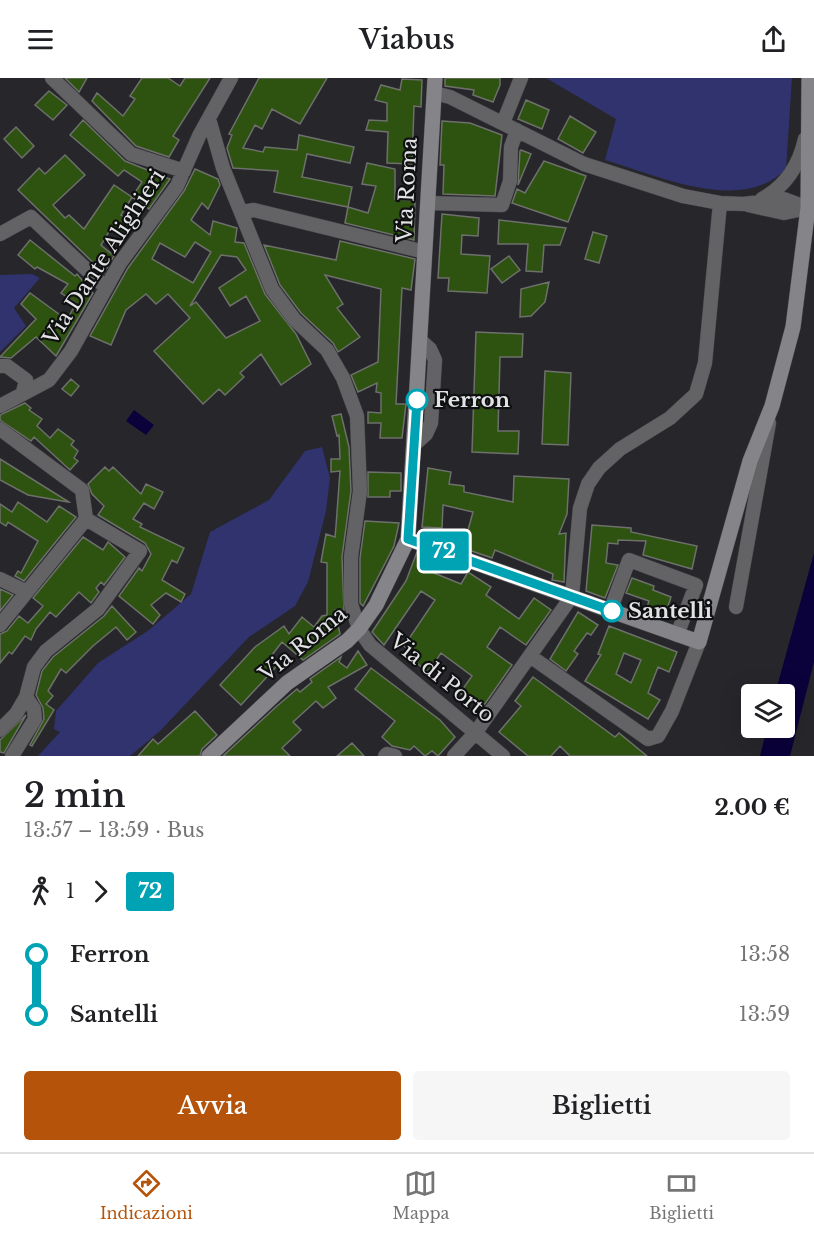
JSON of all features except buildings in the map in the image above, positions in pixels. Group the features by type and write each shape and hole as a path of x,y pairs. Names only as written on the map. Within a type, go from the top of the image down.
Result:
{"main road":[{"path":"408,539 699,642 750,462 772,406 793,327 808,208 809,78"},
{"name":"Via Roma","path":"210,756 279,690 347,641 359,629 376,605 408,539 434,86"}],"street":[{"path":"52,78 131,154 184,171"},
{"name":"Via Dante Alighieri","path":"0,406 48,380 71,351 120,263 177,186 231,78"},
{"path":"502,123 521,78"},
{"path":"434,86 450,97 601,171 683,196 720,203 743,204 784,213 808,208"},
{"path":"759,201 779,188 794,171 803,151 810,117"},
{"path":"209,118 223,168 272,289 294,319 327,350 343,378 357,417 360,491 351,557 351,604 359,629"},
{"path":"428,203 502,205 510,181 511,147 517,130"},
{"path":"743,204 784,199 808,208"},
{"path":"454,756 476,732 572,596 580,508 588,484 599,468 620,449 670,418 689,402 699,386 705,363 720,203"},
{"path":"242,212 254,210 425,252"},
{"path":"0,234 31,217 106,288"},
{"path":"0,366 7,366 26,380 23,392"},
{"path":"736,608 772,406"},
{"path":"0,429 82,490 86,519 0,625"},
{"path":"0,730 16,714 26,697 34,667 46,651 98,609 140,552 86,519"},
{"path":"610,610 629,560 640,564 696,585 677,635"},
{"path":"0,579 27,591"},
{"name":"Via di Porto","path":"359,629 370,645 502,756"},
{"path":"530,656 648,739 658,736 672,711 699,642"},
{"path":"12,756 35,719 34,709 26,697"},
{"path":"385,756 387,754 395,756"}],"shaded area":[{"path":"546,78 792,78 786,169 767,182 746,189 723,190 673,182 605,160 616,119"},
{"path":"32,274 40,278 14,308 26,326 0,352 0,275"},
{"path":"134,410 154,425 146,435 126,421"},
{"path":"322,447 330,478 326,511 308,582 295,606 249,637 160,731 130,756 38,756 60,732 54,729 56,711 98,663 149,630 191,594 210,532 269,500 305,451"},
{"path":"814,553 814,662 795,736 795,684 778,684"},
{"path":"764,738 795,738 790,756 760,756"}],"bus line":[{"name":"72","path":"417,400 408,539 612,611"}],"place":[{"name":"Ferron","path":"417,400"},
{"name":"Santelli","path":"612,611"}]}
